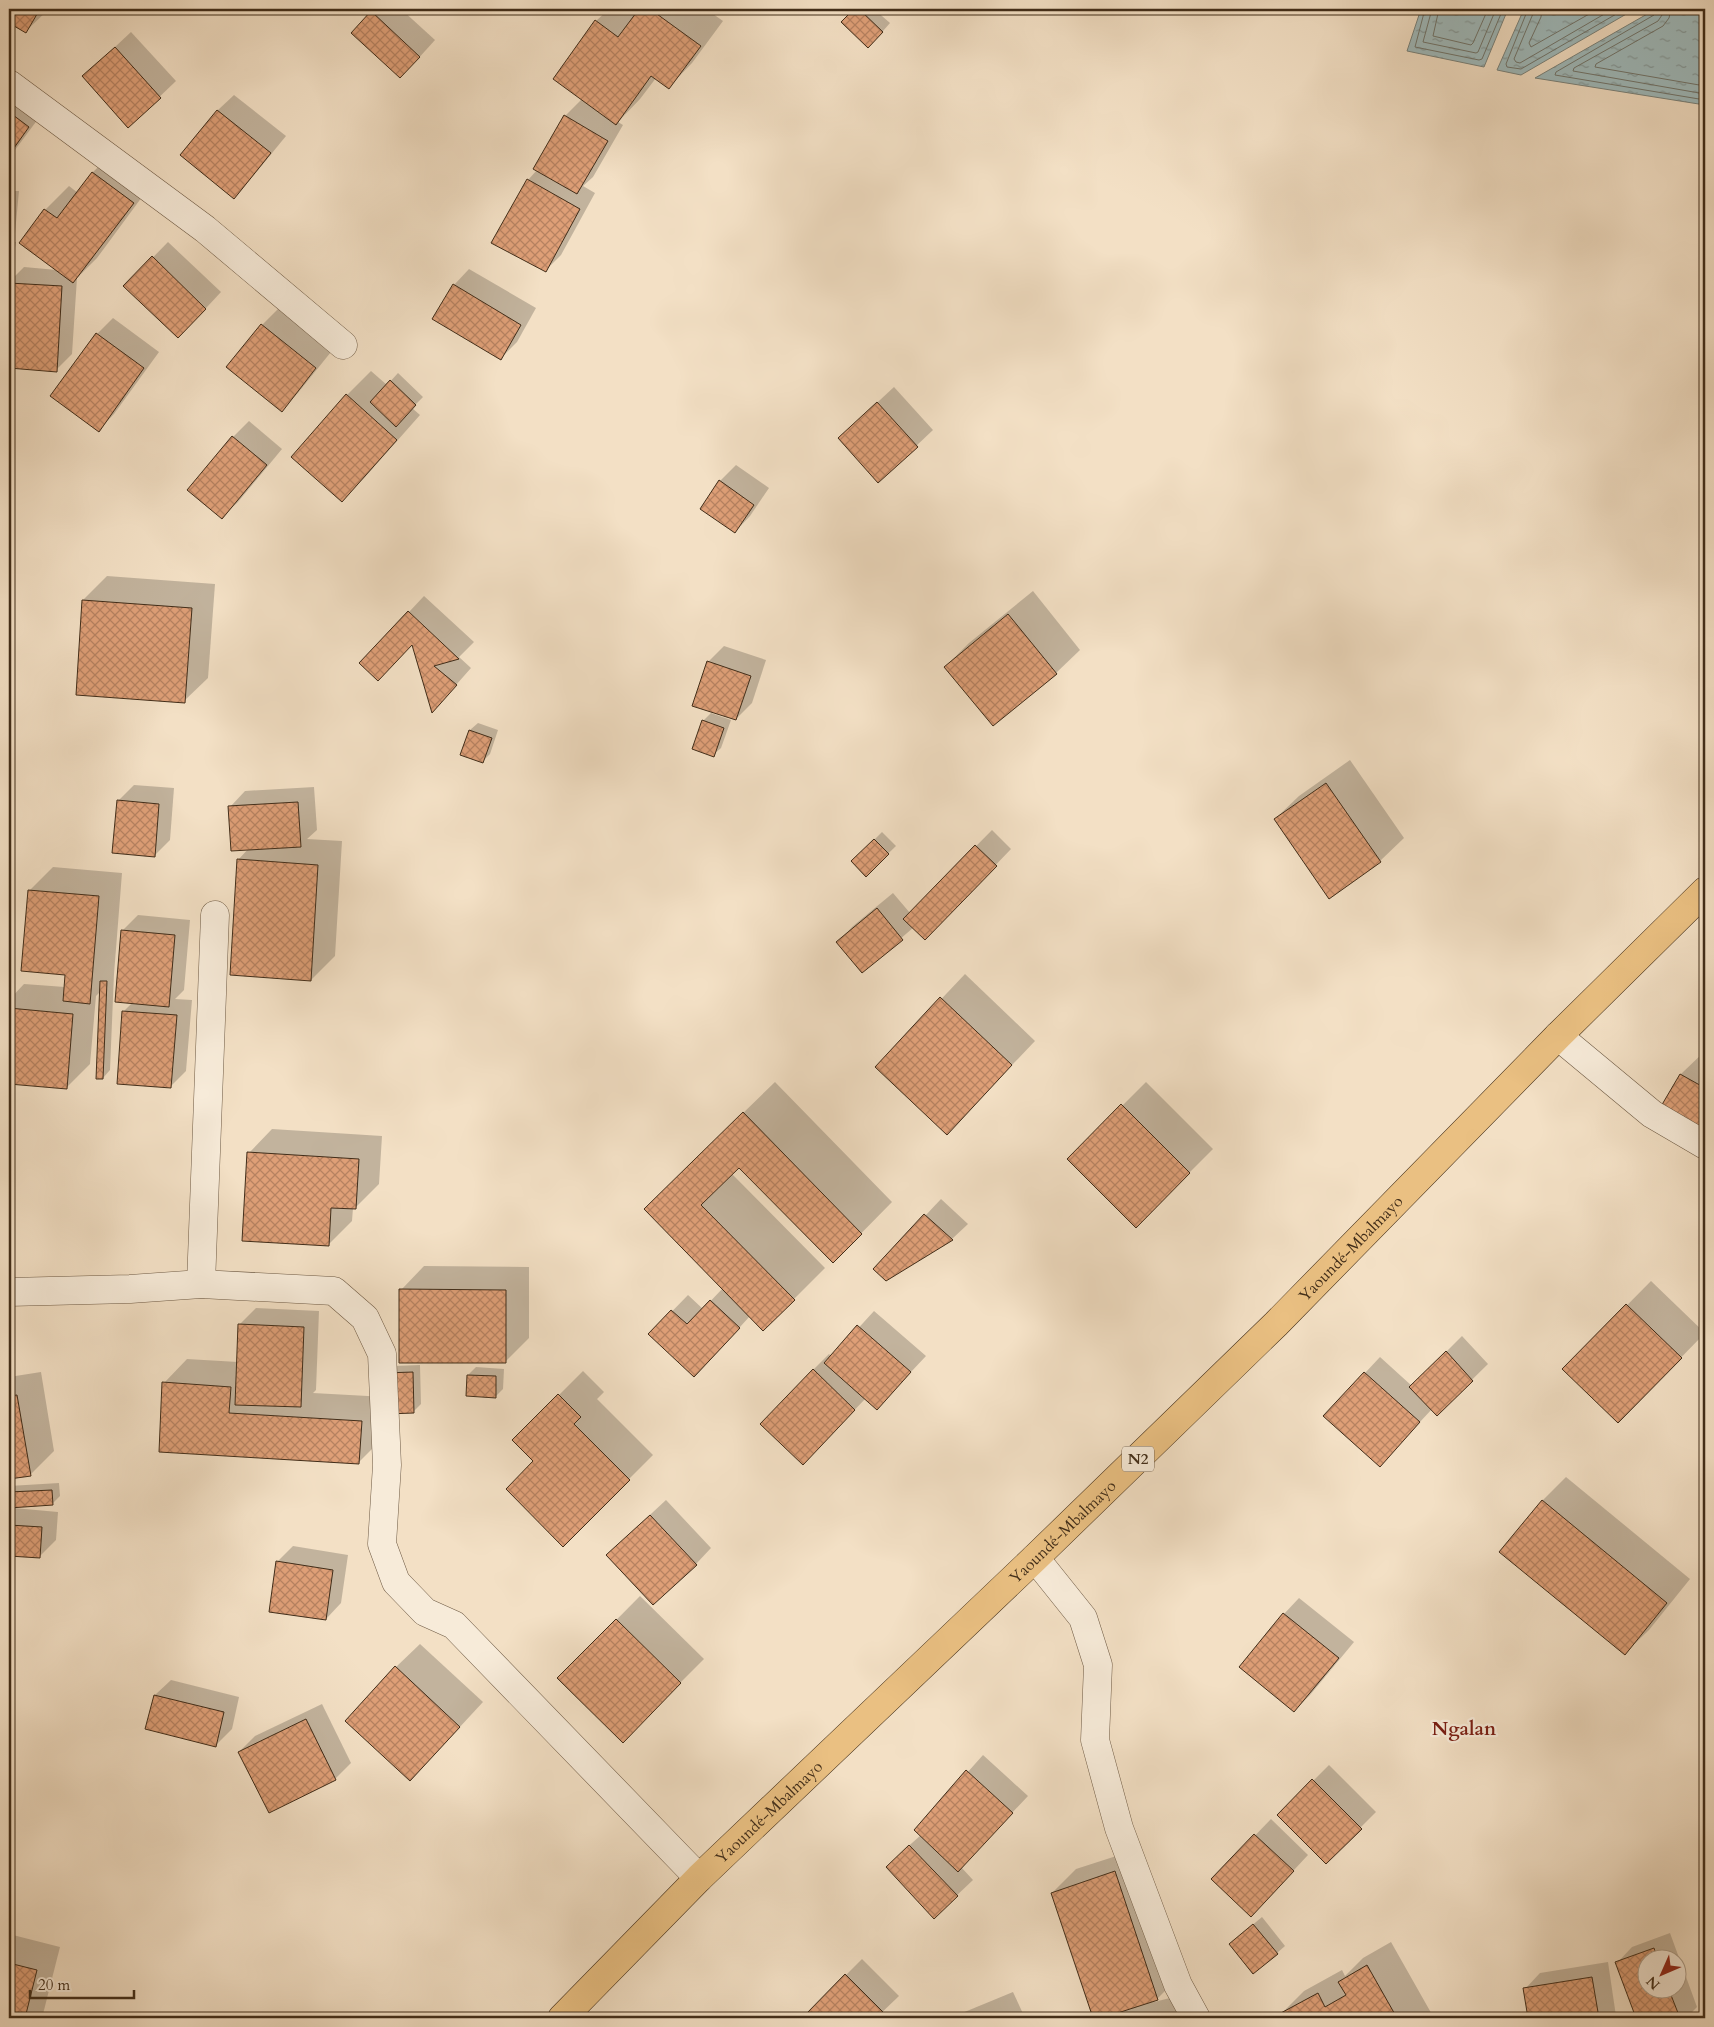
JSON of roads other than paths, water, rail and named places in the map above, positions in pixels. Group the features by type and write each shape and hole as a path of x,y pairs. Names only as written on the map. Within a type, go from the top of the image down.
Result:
{"highway":[{"name":"Yaoundé-Mbalmayo","path":"562,2018 699,1878 1035,1558 1276,1324 1558,1036 1705,891"}],"street":[{"path":"9,84 205,229 343,344"},
{"path":"201,1284 215,915"},
{"path":"1558,1036 1652,1114 1705,1145"},
{"path":"9,1292 130,1289 201,1284 334,1291 365,1318 382,1354 387,1465 382,1544 396,1582 424,1612 454,1626 699,1878"},
{"path":"1035,1558 1083,1618 1098,1665 1095,1740 1119,1828 1178,1985 1196,2018"}],"water":[{"path":"1421,9 1508,9 1484,67 1407,51"},
{"path":"1524,9 1635,9 1521,75 1497,70"},
{"path":"1656,9 1705,9 1705,105 1535,78"}],"district":[{"name":"Ngalan","path":"1464,1728"}]}
